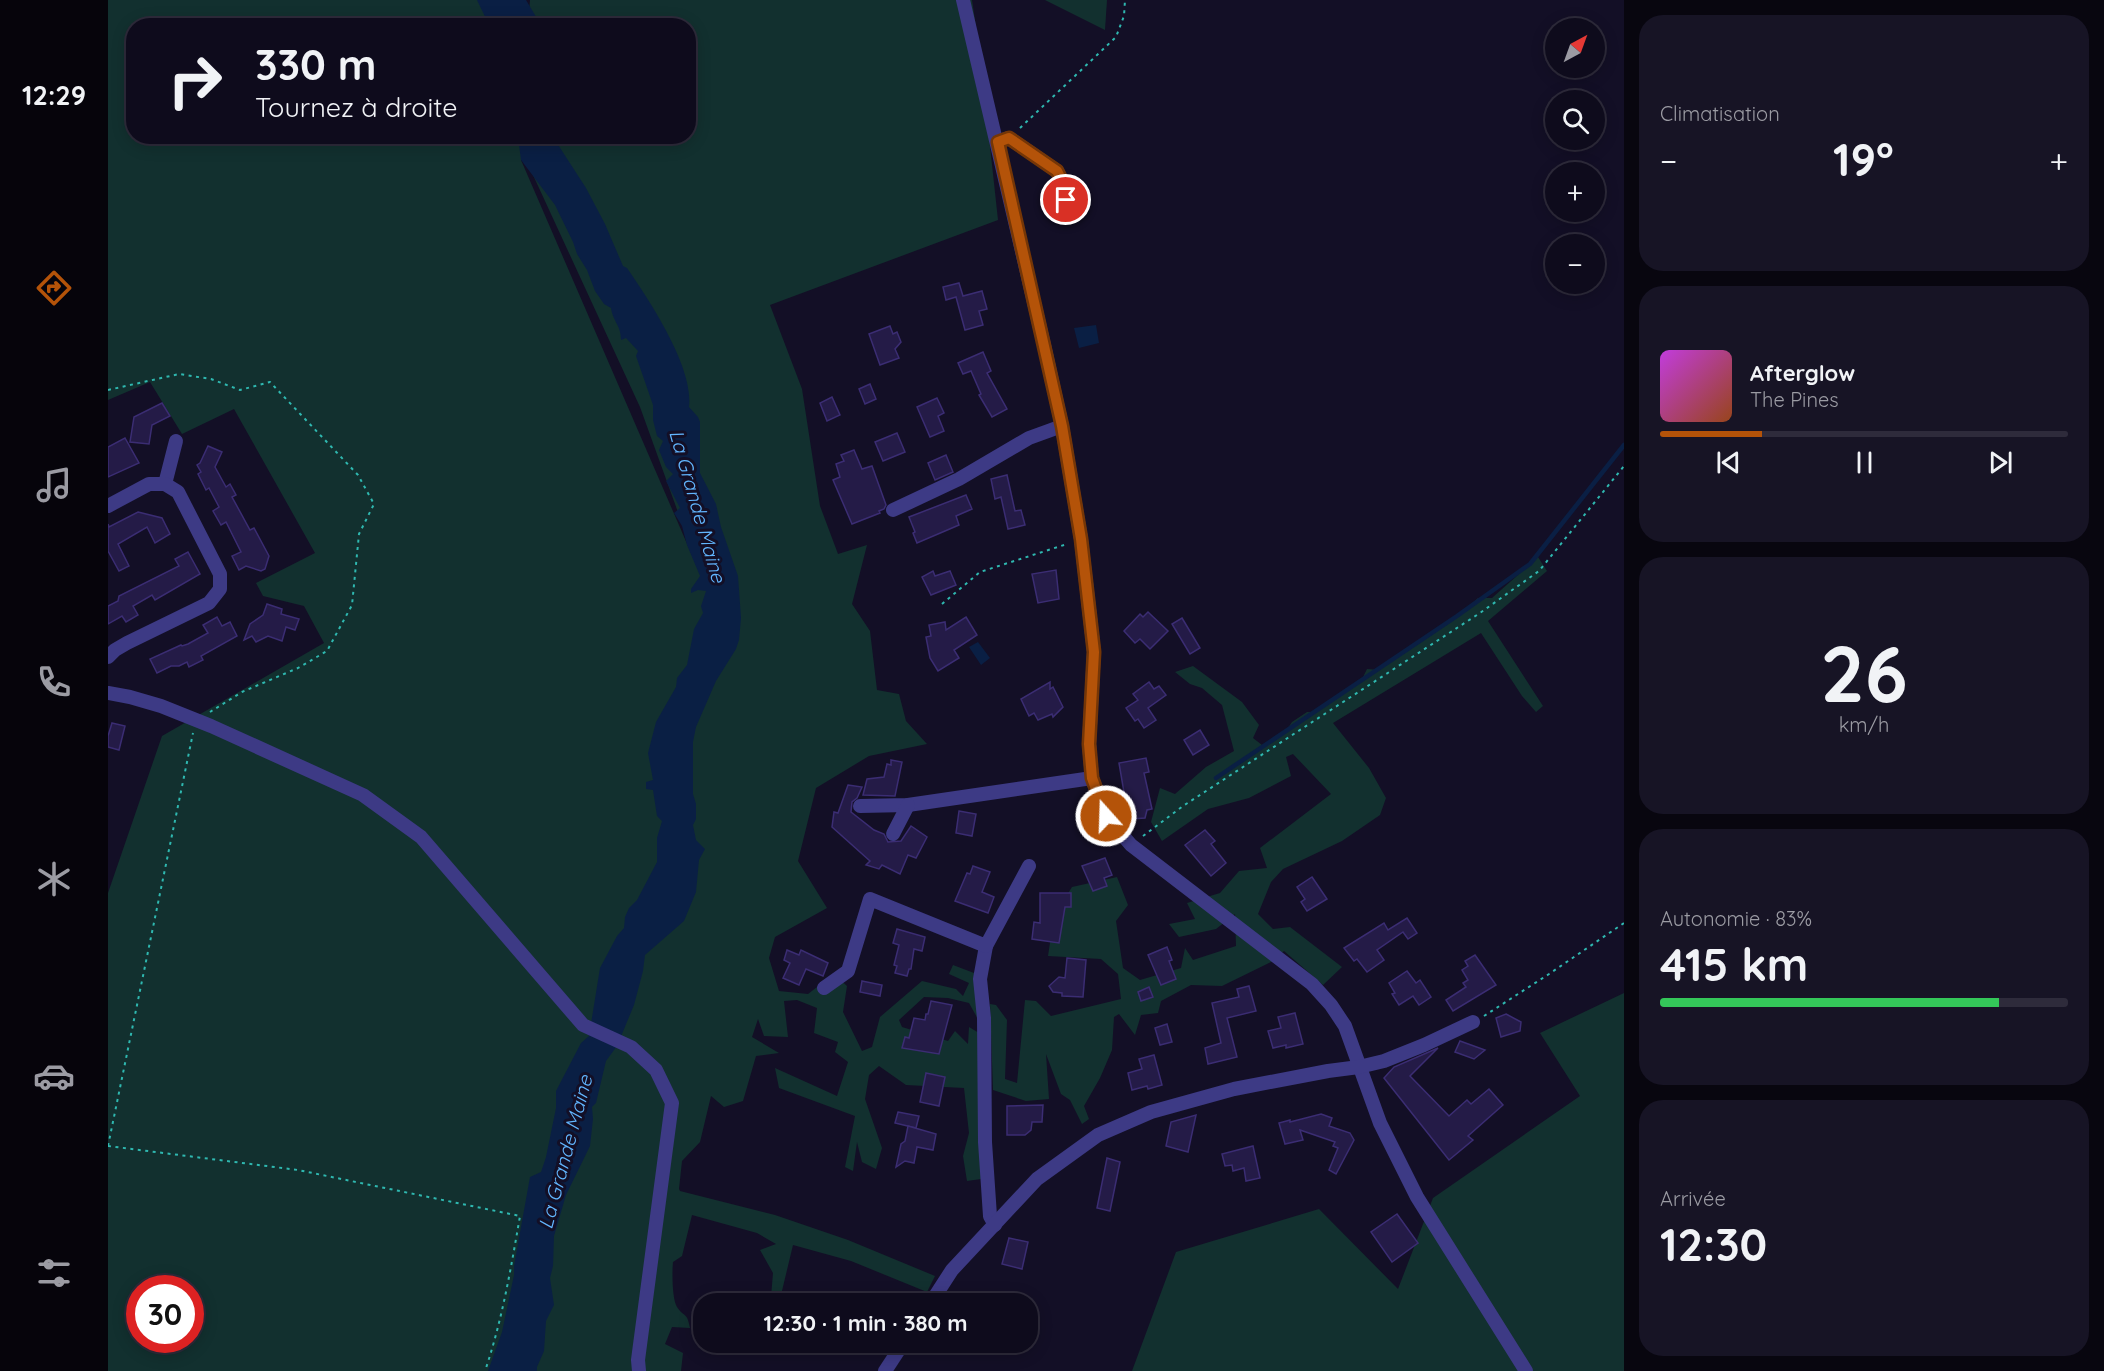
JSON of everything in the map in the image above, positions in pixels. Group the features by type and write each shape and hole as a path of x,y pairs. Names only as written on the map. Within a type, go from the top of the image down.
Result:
{"street":[{"path":"963,0 1003,140 1062,426 1081,539 1094,652 1089,744 1092,778 1106,816 1131,845 1312,984 1331,1005 1345,1026 1380,1123 1417,1197 1526,1371"},
{"path":"1003,140 1057,171 1064,185 1066,200"},
{"path":"893,510 959,479 1029,438 1062,426"},
{"path":"165,484 176,441"},
{"path":"108,506 149,484 165,484 177,492 220,574 220,589 209,603 127,644 108,657"},
{"path":"108,693 161,706 363,795 421,837 583,1025 631,1047 656,1070 672,1103 638,1360 639,1371"},
{"path":"860,806 908,806 1092,778"},
{"path":"893,834 908,806"},
{"path":"994,1225 990,1216 985,1142 984,1018 980,979 986,946 1029,866"},
{"path":"824,988 848,971 870,899 986,946"},
{"path":"937,1293 952,1270 1037,1179 1098,1135 1141,1117 1233,1089 1384,1061 1424,1046 1473,1022"},
{"path":"885,1371 897,1353"}],"path":[{"path":"1003,140 1116,37 1124,16 1125,0"},
{"path":"108,390 179,374 211,378 240,390 270,382 358,475 374,504 359,534 352,605 327,651 298,668 242,692 196,721 108,1146 298,1170 520,1216 496,1340 485,1371"},
{"path":"1131,845 1183,806 1480,613 1539,571 1624,466"},
{"path":"942,604 980,572 1081,539"},
{"path":"1473,1022 1502,1006 1624,923"}],"green space":[{"path":"108,0 518,0 518,18 126,18 126,144 696,144 696,18 529,18 530,0 972,0 998,220 770,305 802,389 820,506 838,554 867,545 852,604 870,631 877,690 899,694 906,721 927,744 869,756 816,788 798,861 827,908 775,937 769,958 779,991 808,994 834,974 847,986 843,1012 862,1051 872,1047 880,1017 922,981 956,989 963,996 969,983 949,974 953,965 974,973 979,1021 969,1003 948,998 924,997 899,1020 902,1027 948,1041 955,1031 968,1044 969,1027 979,1033 981,1179 967,1181 963,1156 969,1133 964,1088 906,1085 879,1066 869,1075 865,1099 882,1148 876,1169 862,1162 857,1142 853,1171 845,1167 855,1116 779,1088 775,1068 837,1096 848,1062 835,1052 838,1042 814,1033 817,1008 797,1000 784,1001 788,1037 764,1036 758,1019 752,1037 779,1053 756,1056 743,1101 724,1107 711,1096 700,1142 682,1161 679,1189 775,1215 848,1240 935,1276 927,1292 851,1261 793,1245 781,1293 771,1293 773,1273 760,1250 776,1244 757,1233 692,1215 682,1256 673,1262 672,1272 675,1303 686,1317 690,1328 672,1327 665,1344 683,1353 681,1371 108,1371 108,893 162,736 324,643 304,606 263,596 256,583 315,553 234,409 182,434 150,382 108,400","holes":["521,149 640,407 701,576 521,160"]},
{"path":"1045,0 1107,0 1105,30"},
{"path":"1538,557 1547,571 1488,621 1543,706 1536,712 1522,696 1481,633 1333,723 1369,768 1386,798 1380,815 1342,841 1283,869 1271,882 1258,914 1273,929 1290,927 1342,967 1323,985 1284,951 1271,962 1222,986 1191,985 1161,1001 1158,1013 1141,1015 1135,1035 1119,1014 1114,1017 1112,1050 1084,1106 1089,1119 1082,1124 1070,1100 1061,1094 1046,1054 1049,1099 1026,1101 993,1090 990,1004 996,1005 1007,1020 1005,1079 1017,1083 1025,1000 1036,1001 1051,1016 1121,999 1118,974 1101,959 1048,956 1054,916 1072,887 1117,877 1128,905 1116,921 1123,968 1140,980 1181,968 1185,948 1193,960 1236,946 1235,914 1216,929 1179,937 1169,924 1195,919 1187,903 1220,893 1239,871 1267,868 1260,848 1331,794 1293,754 1286,757 1291,776 1249,798 1208,809 1162,841 1151,822 1160,788 1175,794 1206,767 1234,751 1222,705 1202,688 1190,684 1175,672 1193,666 1242,702 1259,725 1253,738 1262,745 1285,732 1292,722 1307,712 1315,712 1361,681 1367,669 1379,670 1448,624 1478,598 1492,598"},
{"path":"1624,993 1624,1371 1132,1371 1176,1252 1319,1209 1398,1289 1433,1198 1580,1096 1540,1033"}],"water":[{"path":"477,0 526,0 537,18 486,18"},
{"name":"La Grande Maine","path":"519,144 558,144 586,188 623,266 627,268 647,298 668,334 685,373 689,391 689,407 700,422 700,473 716,504 721,527 738,576 741,618 736,649 716,681 696,727 693,742 693,794 696,819 693,825 696,840 705,849 699,860 696,892 684,921 645,955 634,1005 617,1046 606,1061 596,1103 592,1107 590,1146 566,1195 554,1236 553,1266 550,1278 554,1305 546,1321 544,1351 537,1371 488,1371 502,1332 530,1177 541,1172 546,1157 556,1108 556,1091 581,1043 589,1036 600,968 617,936 624,928 629,908 637,900 657,862 657,838 662,821 657,816 653,790 646,789 646,782 653,780 648,753 656,722 676,687 677,678 687,665 694,629 703,613 701,606 706,591 698,590 691,593 691,589 700,576 682,526 674,513 680,508 666,481 673,474 666,467 659,450 663,441 657,436 653,420 653,405 636,356 638,351 626,338 621,340 611,308 604,304 595,291 555,205 521,160"},
{"path":"1096,325 1099,343 1079,348 1074,328"},
{"path":"978,642 990,658 981,665 969,647"}],"building":[{"path":"959,283 963,296 982,291 987,309 979,311 983,325 965,330 956,297 946,300 943,287"},
{"path":"890,326 893,334 897,332 901,342 895,349 899,358 880,365 869,334"},
{"path":"983,352 991,371 987,373 1007,409 992,417 979,395 981,394 971,371 963,374 958,363"},
{"path":"870,384 876,399 865,404 859,389"},
{"path":"832,397 840,415 827,421 820,403"},
{"path":"937,398 944,413 938,416 944,431 930,437 917,407"},
{"path":"162,403 170,416 152,425 149,444 130,442 134,417"},
{"path":"897,433 905,452 883,461 875,442"},
{"path":"125,438 139,463 108,477 108,447"},
{"path":"208,446 222,452 215,467 226,487 230,484 236,495 232,497 250,530 254,528 269,556 265,569 261,571 246,566 239,570 232,556 241,552 226,522 221,525 213,511 219,507 209,488 206,490 198,474 201,472 197,465"},
{"path":"854,450 862,469 872,466 886,505 879,511 880,513 852,524 833,480 840,477 836,464 844,461 841,455"},
{"path":"946,455 953,472 935,480 928,463"},
{"path":"1007,475 1015,511 1021,510 1025,525 1008,529 1001,497 995,499 991,479"},
{"path":"966,495 972,509 956,516 959,525 917,543 909,517"},
{"path":"138,512 162,518 170,534 155,543 147,527 118,544 129,566 119,571 108,551 108,524 109,527"},
{"path":"188,552 200,574 155,600 152,595 133,606 138,615 126,622 122,616 108,624 108,606 118,601 119,596 179,566 175,559"},
{"path":"1056,570 1059,599 1038,603 1032,574"},
{"path":"933,571 935,576 950,571 956,585 931,595 922,577"},
{"path":"267,604 282,609 281,614 299,619 295,630 286,627 282,641 268,636 256,642 252,636 244,640 250,624 263,615"},
{"path":"1148,612 1168,631 1150,649 1140,639 1135,643 1124,631 1140,614 1143,617"},
{"path":"217,617 222,626 230,622 237,636 201,656 203,660 189,667 187,662 157,673 150,659 188,644 208,633 203,625"},
{"path":"966,617 977,635 954,650 959,658 938,671 930,658 926,637 931,636 929,625 945,622 946,630"},
{"path":"1182,618 1200,648 1190,654 1172,624"},
{"path":"1050,682 1050,689 1053,687 1063,707 1053,717 1052,714 1038,720 1034,713 1029,716 1021,699"},
{"path":"1149,682 1154,689 1159,686 1166,695 1148,708 1156,720 1144,728 1138,719 1135,721 1126,708 1138,700 1133,694"},
{"path":"112,723 125,726 119,750 108,747 108,736"},
{"path":"1200,730 1209,745 1193,755 1184,740"},
{"path":"1146,758 1149,772 1144,773 1152,809 1147,810 1145,818 1131,819 1130,810 1127,810 1119,763"},
{"path":"891,760 902,762 895,796 863,795 867,779 884,777 887,764 891,765"},
{"path":"848,785 862,787 857,798 852,802 851,812 874,830 884,834 888,842 901,841 911,826 927,837 916,858 908,855 900,874 882,865 879,869 866,865 870,861 832,827 834,812 838,813"},
{"path":"959,811 976,814 972,836 956,833"},
{"path":"1205,830 1215,841 1211,844 1226,863 1211,876 1185,845"},
{"path":"1105,858 1112,875 1104,878 1107,886 1093,891 1082,866"},
{"path":"973,866 990,872 982,892 994,897 988,913 955,901 967,873 970,874"},
{"path":"1312,877 1327,899 1307,911 1301,902 1305,899 1297,887"},
{"path":"1040,893 1071,893 1071,907 1065,907 1059,943 1032,939 1034,922 1040,923"},
{"path":"1407,918 1417,933 1408,939 1403,932 1377,950 1384,960 1367,972 1344,948 1384,923 1388,930"},
{"path":"897,929 925,937 922,951 914,949 911,969 907,976 895,973 897,966 894,965 899,945 893,943"},
{"path":"1167,947 1172,960 1169,961 1176,979 1161,985 1148,955"},
{"path":"787,950 799,955 801,950 828,963 823,976 806,969 799,985 783,978 790,963 784,960"},
{"path":"1475,955 1496,985 1453,1011 1446,1000 1466,987 1463,983 1468,980 1462,970 1468,966 1465,961"},
{"path":"1067,958 1086,960 1083,997 1062,996 1062,993 1053,992 1049,986 1059,977 1065,978"},
{"path":"1407,971 1416,983 1420,980 1431,997 1419,1005 1413,996 1399,1005 1392,994 1395,993 1389,983"},
{"path":"862,981 882,985 880,996 860,992"},
{"path":"1249,986 1256,1011 1227,1018 1237,1057 1208,1064 1205,1048 1221,1043 1212,1003 1239,997 1237,989"},
{"path":"1149,987 1153,997 1141,1001 1138,992"},
{"path":"931,1001 952,1005 939,1054 902,1048 905,1037 909,1038 914,1018 925,1020"},
{"path":"1295,1013 1303,1044 1273,1048 1268,1031 1281,1028 1278,1017"},
{"path":"1506,1014 1521,1022 1520,1031 1501,1037 1496,1018"},
{"path":"1167,1024 1172,1042 1160,1045 1155,1028"},
{"path":"1460,1041 1485,1050 1474,1059 1455,1052"},
{"path":"1438,1048 1410,1076 1449,1116 1467,1100 1471,1104 1489,1089 1503,1105 1468,1136 1473,1140 1449,1160 1384,1078 1394,1067"},
{"path":"1154,1055 1162,1085 1132,1090 1128,1073 1142,1069 1139,1059"},
{"path":"926,1073 945,1077 939,1106 920,1102"},
{"path":"1043,1105 1042,1122 1032,1122 1031,1130 1025,1135 1007,1135 1007,1106"},
{"path":"898,1112 919,1116 916,1128 895,1123"},
{"path":"1321,1114 1332,1118 1329,1126 1350,1133 1354,1140 1336,1174 1329,1170 1338,1148 1333,1146 1335,1142 1300,1130 1303,1140 1285,1144 1279,1123"},
{"path":"1196,1115 1188,1152 1166,1146 1171,1122"},
{"path":"908,1126 936,1134 933,1150 917,1147 914,1163 905,1161 896,1167 901,1144 905,1141"},
{"path":"1253,1146 1260,1178 1246,1181 1244,1168 1233,1171 1232,1165 1225,1166 1222,1154"},
{"path":"1107,1158 1120,1162 1110,1211 1097,1208"},
{"path":"1397,1214 1418,1243 1392,1262 1371,1232"},
{"path":"1009,1238 1028,1242 1022,1269 1002,1264"}],"waterway":[{"path":"1216,778 1457,616 1530,564 1624,445"}],"route":[{"path":"1066,200 1064,185 1057,171 1009,138 998,142 1062,426 1081,539 1094,652 1089,744 1092,778 1106,816"}]}
